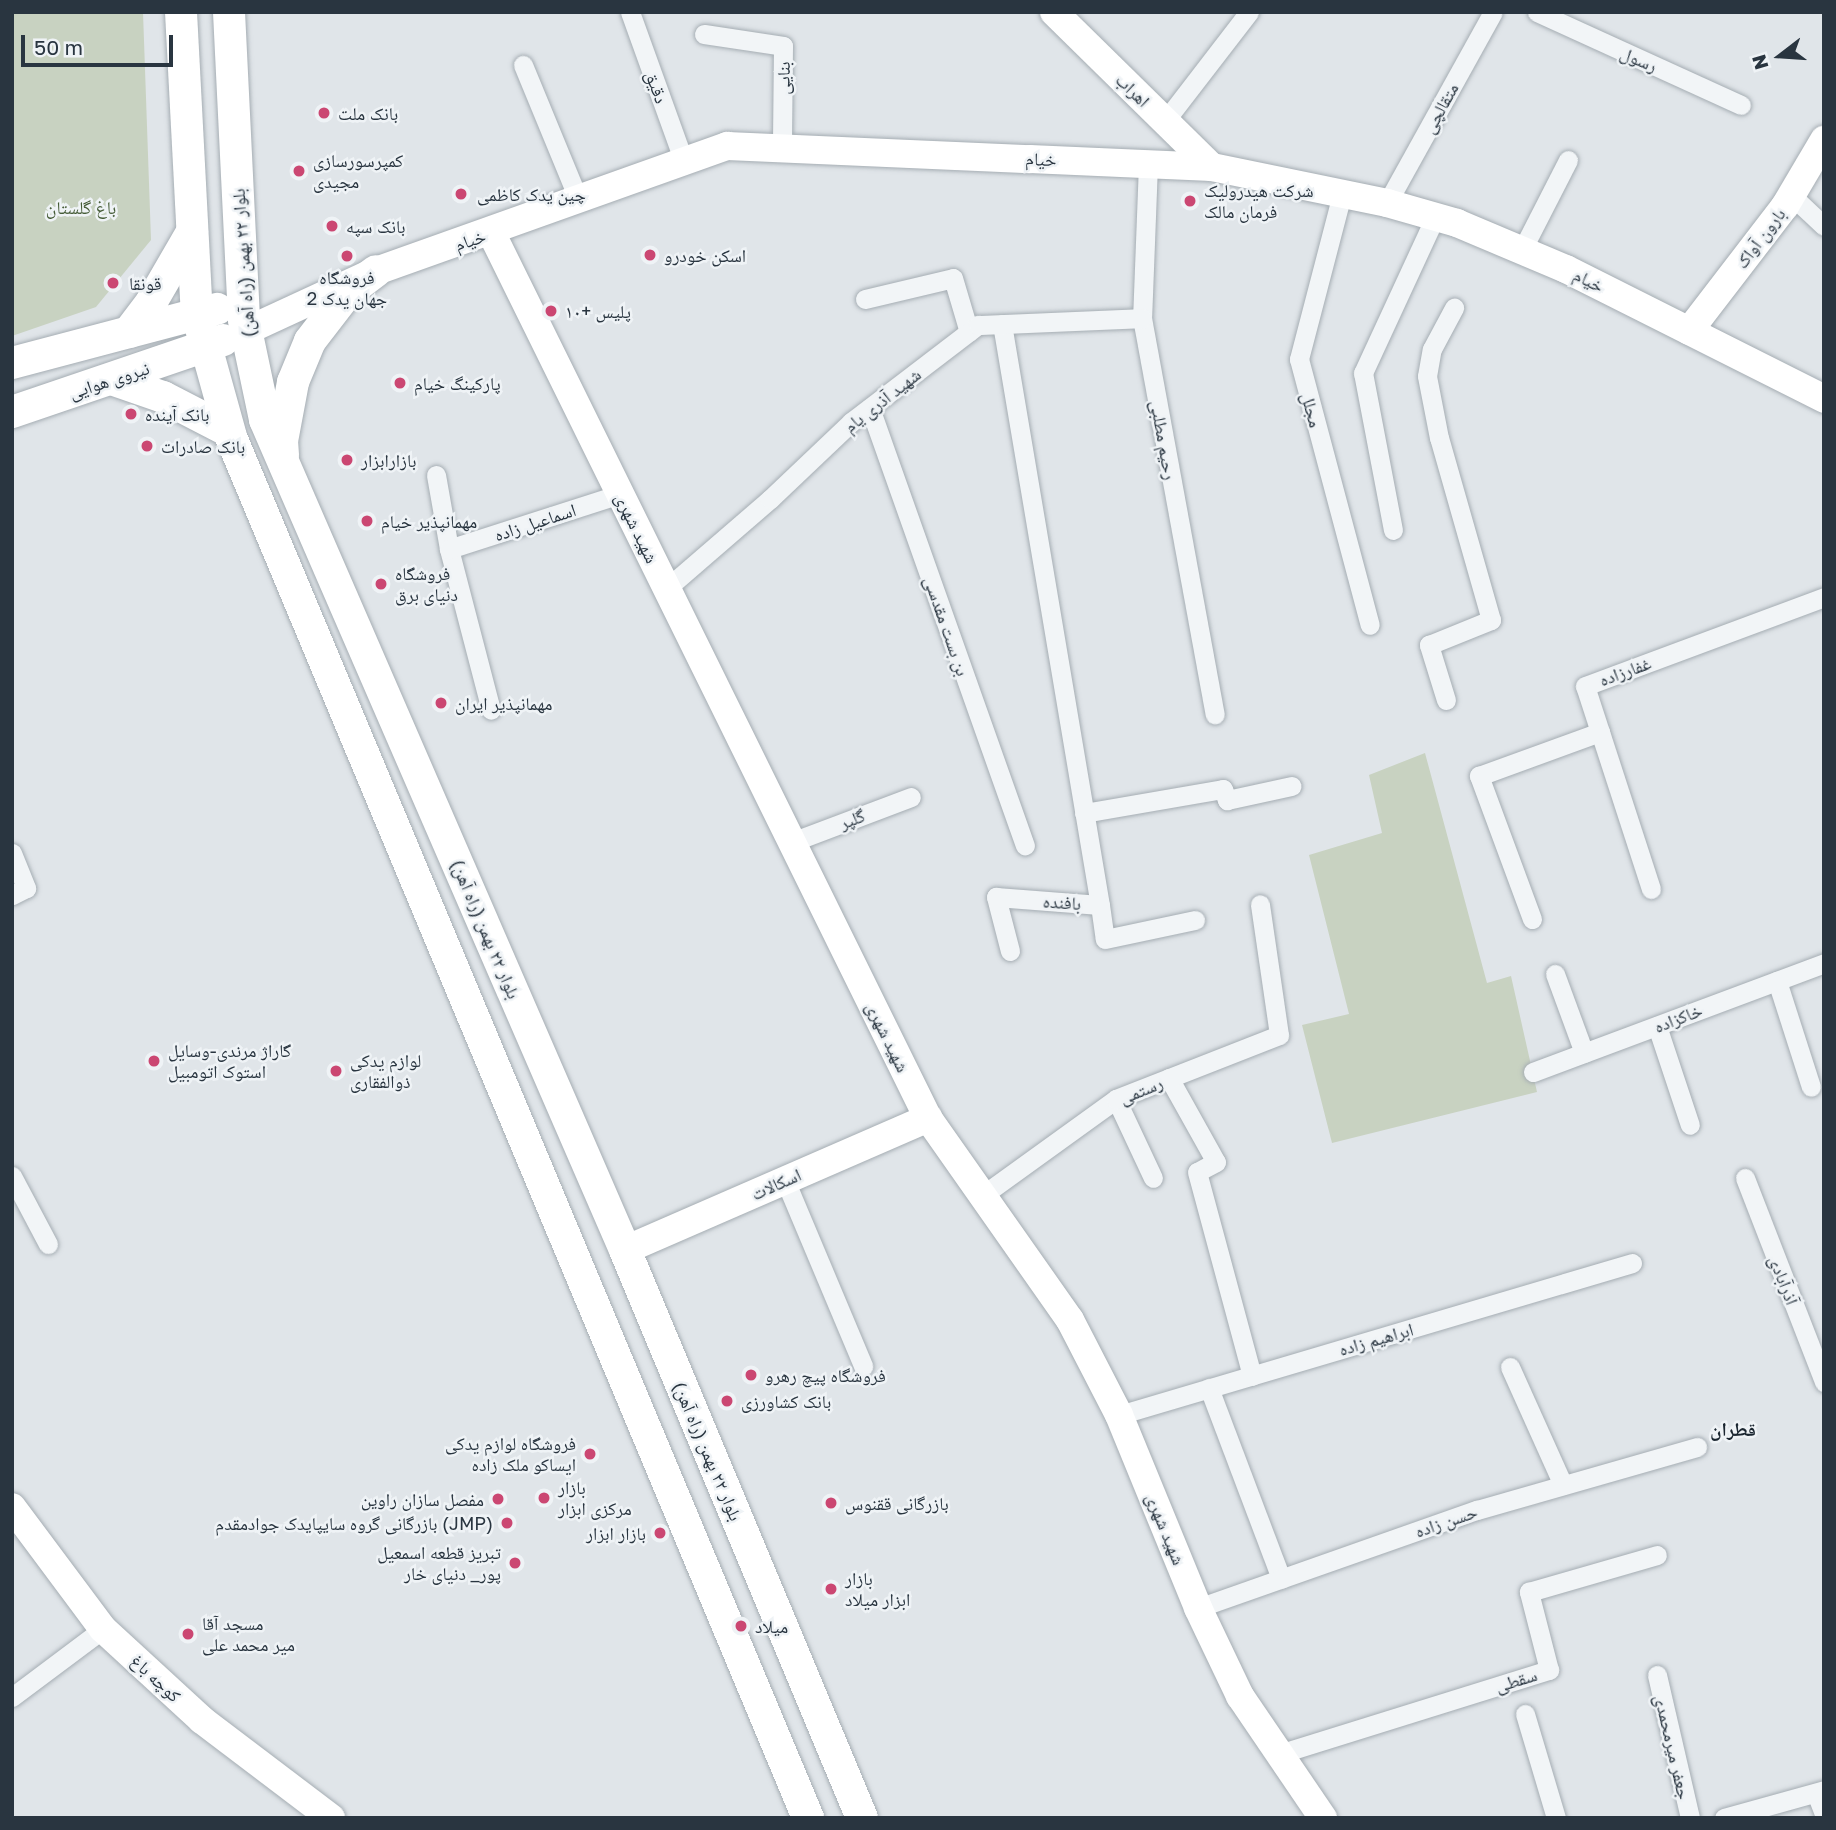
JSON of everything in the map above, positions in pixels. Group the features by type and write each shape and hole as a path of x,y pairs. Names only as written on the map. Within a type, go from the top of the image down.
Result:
{"main road":[{"path":"181,12 197,314 229,431 808,1818"},
{"name":"بلوار ۲۲ بهمن (راه آهن)","path":"229,12 245,317 265,420 625,1250 862,1818"},
{"name":"اهراب","path":"1054,12 1212,167"},
{"name":"بارون آواک","path":"1689,331 1791,195 1824,140"},
{"name":"خیام","path":"245,317 579,201 727,146 1212,167 1436,217 1566,269 1824,399"},
{"path":"129,332 159,290 193,231"},
{"name":"شهید شهری","path":"491,232 928,1118 1070,1320 1119,1415 1198,1608 1240,1696 1323,1818"},
{"path":"284,463 282,441 300,360 310,341 347,293 376,271"},
{"path":"12,363 197,314 245,317"},
{"name":"نیروی هوایی","path":"12,412 205,348 245,317"},
{"path":"110,379 163,397 229,431"},
{"name":"اسکالات","path":"625,1250 928,1118"},
{"name":"کوچه باغ","path":"12,1507 103,1629 202,1720 331,1818"}],"street":[{"name":"دقیق","path":"630,12 684,162"},
{"path":"1165,121 1249,12"},
{"name":"متقالچی","path":"1387,204 1493,12"},
{"name":"رسول","path":"1537,12 1741,105"},
{"name":"بنایی","path":"705,34 783,46 782,148"},
{"path":"523,65 579,201"},
{"path":"1522,250 1568,160"},
{"name":"رحیم مطلبی","path":"1148,164 1142,318 1215,714"},
{"name":"مجلل","path":"1342,194 1299,359 1370,625"},
{"path":"1791,195 1824,226"},
{"path":"1393,530 1363,373 1436,217"},
{"path":"865,299 953,278 969,332"},
{"path":"1446,701 1429,645 1491,620 1438,438 1427,376 1432,349 1454,307"},
{"name":"شهید آذری یام","path":"667,588 870,408 978,325 1142,318"},
{"path":"1002,324 1100,905"},
{"name":"بن بست مقدسی","path":"870,408 1025,845"},
{"path":"436,475 449,550 491,710"},
{"name":"اسماعیل زاده","path":"449,550 620,494"},
{"name":"غفارزاده","path":"1651,889 1586,686 1824,597"},
{"path":"1532,919 1479,776 1600,732"},
{"path":"1084,813 1223,789 1227,800 1292,786"},
{"name":"گلپر","path":"792,842 911,797"},
{"path":"12,853 19,891"},
{"name":"بافنده","path":"1010,951 996,897 1100,905 1105,939 1195,920"},
{"name":"رستمی","path":"983,1195 1116,1099 1279,1035 1260,904"},
{"name":"خاکزاده","path":"1533,1072 1824,963"},
{"path":"1555,974 1584,1053"},
{"path":"1777,981 1811,1087"},
{"path":"1657,1026 1690,1125"},
{"path":"1169,1078 1216,1162 1197,1172 1252,1376"},
{"path":"1116,1099 1153,1178"},
{"path":"12,1176 48,1244"},
{"name":"آذرآبادی","path":"1745,1178 1824,1381"},
{"path":"785,1180 863,1366"},
{"name":"ابراهیم زاده","path":"1119,1415 1632,1264"},
{"path":"1510,1367 1563,1485"},
{"path":"1209,1388 1281,1579"},
{"name":"حسن زاده","path":"1198,1608 1477,1510 1697,1447"},
{"name":"سقطی","path":"1279,1754 1549,1670 1530,1592 1657,1556"},
{"path":"12,1697 103,1629"},
{"name":"جعفر میرمحمدی","path":"1657,1675 1690,1818"},
{"path":"1525,1714 1556,1818"},
{"path":"1724,1818 1820,1791 1824,1814"}],"green space":[{"name":"باغ گلستان","path":"12,12 143,12 151,240 96,307 12,336"},
{"path":"1425,753 1487,983 1511,976 1537,1092 1332,1143 1302,1025 1349,1014 1309,855 1382,833 1369,775"}],"place":[{"name":"بانک ملت","path":"324,113"},
{"name":"کمپرسورسازی مجیدی","path":"299,171"},
{"name":"چین یدک کاظمی","path":"461,194"},
{"name":"شرکت هیدرولیک فرمان مالک","path":"1190,201"},
{"name":"بانک سپه","path":"332,226"},
{"name":"اسکن خودرو","path":"650,255"},
{"name":"فروشگاه جهان یدک 2","path":"347,256"},
{"name":"قونقا","path":"113,283"},
{"name":"پلیس +۱۰","path":"551,311"},
{"name":"پارکینگ خیام","path":"400,383"},
{"name":"بانک آینده","path":"131,414"},
{"name":"بانک صادرات","path":"147,446"},
{"name":"بازارابزار","path":"347,460"},
{"name":"مهمانپذیر خیام","path":"367,521"},
{"name":"فروشگاه دنیای برق","path":"381,584"},
{"name":"مهمانپذیر ایران","path":"441,703"},
{"name":"گاراژ مرندی-وسایل استوک اتومبیل","path":"154,1061"},
{"name":"لوازم یدکی ذوالفقاری","path":"336,1071"},
{"name":"فروشگاه پیچ رهرو","path":"751,1375"},
{"name":"بانک کشاورزی","path":"727,1401"},
{"name":"فروشگاه لوازم یدکی ایساکو ملک زاده","path":"590,1454"},
{"name":"بازار مرکزی ابزار","path":"544,1498"},
{"name":"مفصل سازان راوین","path":"498,1499"},
{"name":"بازرگانی ققنوس","path":"831,1503"},
{"name":"بازرگانی گروه سایپایدک جوادمقدم (JMP)","path":"507,1523"},
{"name":"بازار ابزار","path":"660,1533"},
{"name":"تبریز قطعه اسمعیل پور_ دنیای خار","path":"515,1563"},
{"name":"بازار ابزار میلاد","path":"831,1589"},
{"name":"میلاد","path":"741,1626"},
{"name":"مسجد آقا میر محمد علی","path":"188,1634"}],"district":[{"name":"قطران","path":"1733,1429"}]}
